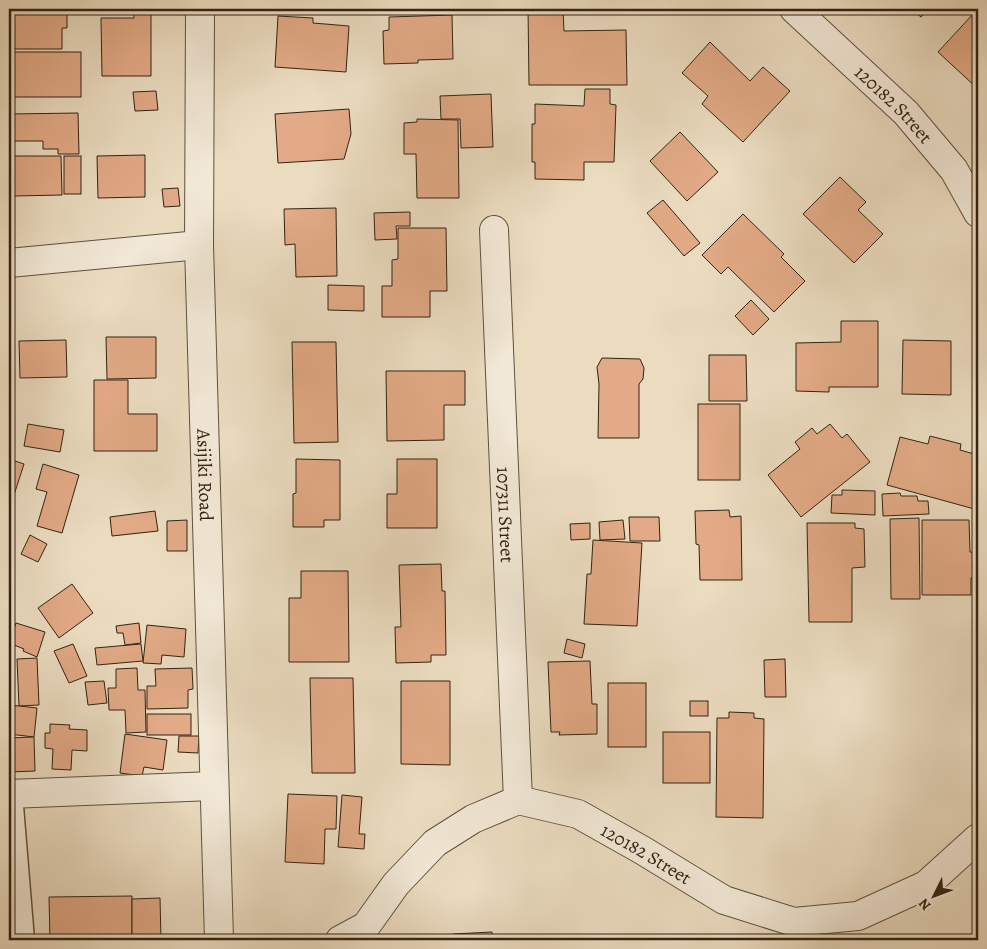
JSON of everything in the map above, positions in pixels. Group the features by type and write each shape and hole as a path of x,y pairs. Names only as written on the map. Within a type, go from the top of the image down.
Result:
{"street":[{"name":"Asijiki Road","path":"200,9 199,245 213,786 219,940"},
{"name":"120182 Street","path":"794,9 906,113 954,170 978,213"},
{"name":"107311 Street","path":"494,230 518,800"},
{"path":"9,263 199,245"},
{"path":"10,794 213,786"},
{"path":"340,940 366,926 396,884 435,843 473,819 518,800"},
{"name":"120182 Street","path":"518,800 578,814 724,900 794,922 858,916 867,912 926,885 978,838"}],"lane":[{"path":"10,794 23,940"}],"building":[{"path":"528,9 563,9 564,31 626,30 627,85 529,85"},
{"path":"911,9 928,9 921,17"},
{"path":"67,11 67,28 62,28 62,49 12,49 12,12"},
{"path":"134,11 151,11 151,76 102,76 101,18 134,18"},
{"path":"973,14 978,19 978,89 938,52"},
{"path":"452,15 453,59 418,60 418,63 384,64 383,31 389,30 389,17"},
{"path":"278,16 313,18 313,23 349,26 346,72 275,67"},
{"path":"710,42 750,81 763,67 790,91 743,142 702,104 708,96 682,73"},
{"path":"13,52 81,52 81,97 13,97"},
{"path":"585,89 610,89 610,104 616,105 614,162 584,162 584,180 535,179 535,162 532,162 532,124 535,124 535,104 584,106"},
{"path":"156,91 158,110 135,111 133,92"},
{"path":"491,94 493,147 461,148 460,119 441,119 440,96"},
{"path":"349,109 351,134 344,159 278,163 275,114"},
{"path":"78,113 79,154 58,154 58,149 43,149 43,141 9,141 9,114"},
{"path":"417,119 458,120 459,198 417,198 416,154 404,154 404,123 417,122"},
{"path":"680,132 718,172 687,201 650,161"},
{"path":"145,155 145,197 98,198 97,156"},
{"path":"13,156 61,156 62,195 13,196"},
{"path":"64,156 81,156 81,194 64,194"},
{"path":"840,177 866,202 858,210 883,234 854,263 803,214"},
{"path":"178,188 180,206 164,207 162,189"},
{"path":"663,200 700,243 684,256 647,213"},
{"path":"336,208 337,276 296,277 295,244 285,245 284,209"},
{"path":"410,212 410,226 396,226 397,239 375,240 374,213"},
{"path":"743,214 784,254 781,257 805,281 774,312 728,267 721,274 702,255"},
{"path":"398,228 446,228 447,291 430,291 430,317 382,317 382,286 392,286 392,260 398,259"},
{"path":"328,285 364,286 364,311 328,310"},
{"path":"751,300 769,319 753,335 735,316"},
{"path":"841,321 878,321 878,387 829,387 829,392 796,391 796,343 841,342"},
{"path":"106,337 156,337 156,378 107,379"},
{"path":"66,340 67,377 20,378 19,341"},
{"path":"903,340 951,341 951,395 902,394"},
{"path":"292,342 336,342 338,442 294,443"},
{"path":"709,355 746,355 747,401 709,401"},
{"path":"602,358 640,359 644,368 643,379 639,384 639,438 598,438 599,384 597,367"},
{"path":"386,371 465,371 465,405 444,405 444,440 387,441"},
{"path":"94,380 128,380 128,414 157,414 157,451 94,451"},
{"path":"698,404 740,404 740,480 698,480"},
{"path":"28,424 64,430 60,452 24,446"},
{"path":"830,424 842,438 847,434 870,462 801,517 768,475 800,449 795,442 812,428 817,434"},
{"path":"930,436 961,444 960,450 978,455 975,471 978,472 978,510 887,485 900,437 928,444"},
{"path":"9,459 24,464 13,498 9,497"},
{"path":"296,459 340,460 340,520 324,520 324,527 293,527"},
{"path":"397,459 437,459 437,528 387,528 387,494 397,494"},
{"path":"43,464 79,475 62,533 37,526 47,492 36,489"},
{"path":"842,490 875,491 875,515 831,513 832,495 842,495"},
{"path":"900,493 901,496 917,496 918,501 928,501 929,514 883,516 882,494"},
{"path":"729,510 730,517 741,516 742,580 700,580 699,545 696,544 695,511"},
{"path":"155,511 158,531 112,536 110,517"},
{"path":"629,517 659,517 660,541 630,541"},
{"path":"919,518 920,599 891,599 890,519"},
{"path":"187,520 187,551 167,551 167,521"},
{"path":"623,520 625,539 600,540 599,522"},
{"path":"922,520 969,520 970,552 976,553 976,577 971,578 971,595 922,595"},
{"path":"590,523 590,539 571,540 570,524"},
{"path":"807,523 855,523 855,528 864,529 865,567 852,568 852,622 809,622"},
{"path":"30,535 47,544 38,562 21,554"},
{"path":"593,540 642,543 637,626 584,624 587,574 591,574"},
{"path":"441,564 442,591 445,591 446,655 431,655 431,662 396,663 395,627 401,627 399,565"},
{"path":"301,571 348,571 349,662 289,662 289,598 301,598"},
{"path":"72,584 93,613 59,638 38,608"},
{"path":"16,623 45,632 37,657 9,643"},
{"path":"139,623 141,643 125,645 123,633 117,633 116,626"},
{"path":"147,625 186,629 184,657 162,655 161,664 143,663"},
{"path":"567,639 585,644 582,658 564,653"},
{"path":"73,644 87,676 69,683 54,651"},
{"path":"141,644 143,661 97,665 95,648"},
{"path":"37,658 39,705 19,706 17,659"},
{"path":"785,659 786,697 765,697 764,660"},
{"path":"590,661 592,704 597,704 597,734 559,735 560,732 551,732 548,662"},
{"path":"137,668 138,690 145,690 146,732 126,733 125,710 109,710 108,688 116,688 116,669"},
{"path":"192,668 193,689 188,690 188,708 147,709 147,686 156,686 155,669"},
{"path":"310,678 353,678 355,773 312,773"},
{"path":"104,681 107,703 88,705 85,682"},
{"path":"401,681 450,681 450,765 401,764"},
{"path":"608,683 646,683 646,747 608,747"},
{"path":"690,701 708,701 708,716 690,716"},
{"path":"10,705 37,708 34,737 9,734"},
{"path":"729,712 754,713 754,718 764,719 763,818 716,817 717,718 729,718"},
{"path":"147,714 191,714 191,735 147,735"},
{"path":"50,724 70,725 69,729 87,730 87,751 72,750 71,770 52,769 53,749 45,748 45,733 50,733"},
{"path":"663,732 710,732 710,783 663,783"},
{"path":"125,734 167,740 163,770 144,767 142,776 120,773"},
{"path":"179,736 199,736 198,753 178,752"},
{"path":"34,737 35,771 9,772 9,738"},
{"path":"288,794 337,796 336,829 325,829 324,864 285,862"},
{"path":"342,795 362,797 359,834 365,834 364,849 338,847"},
{"path":"132,896 132,940 50,940 49,897"},
{"path":"160,898 161,940 132,940 132,899"},
{"path":"492,932 492,940 453,940 453,934"},
{"path":"615,937 615,940 581,940 581,939"}]}
